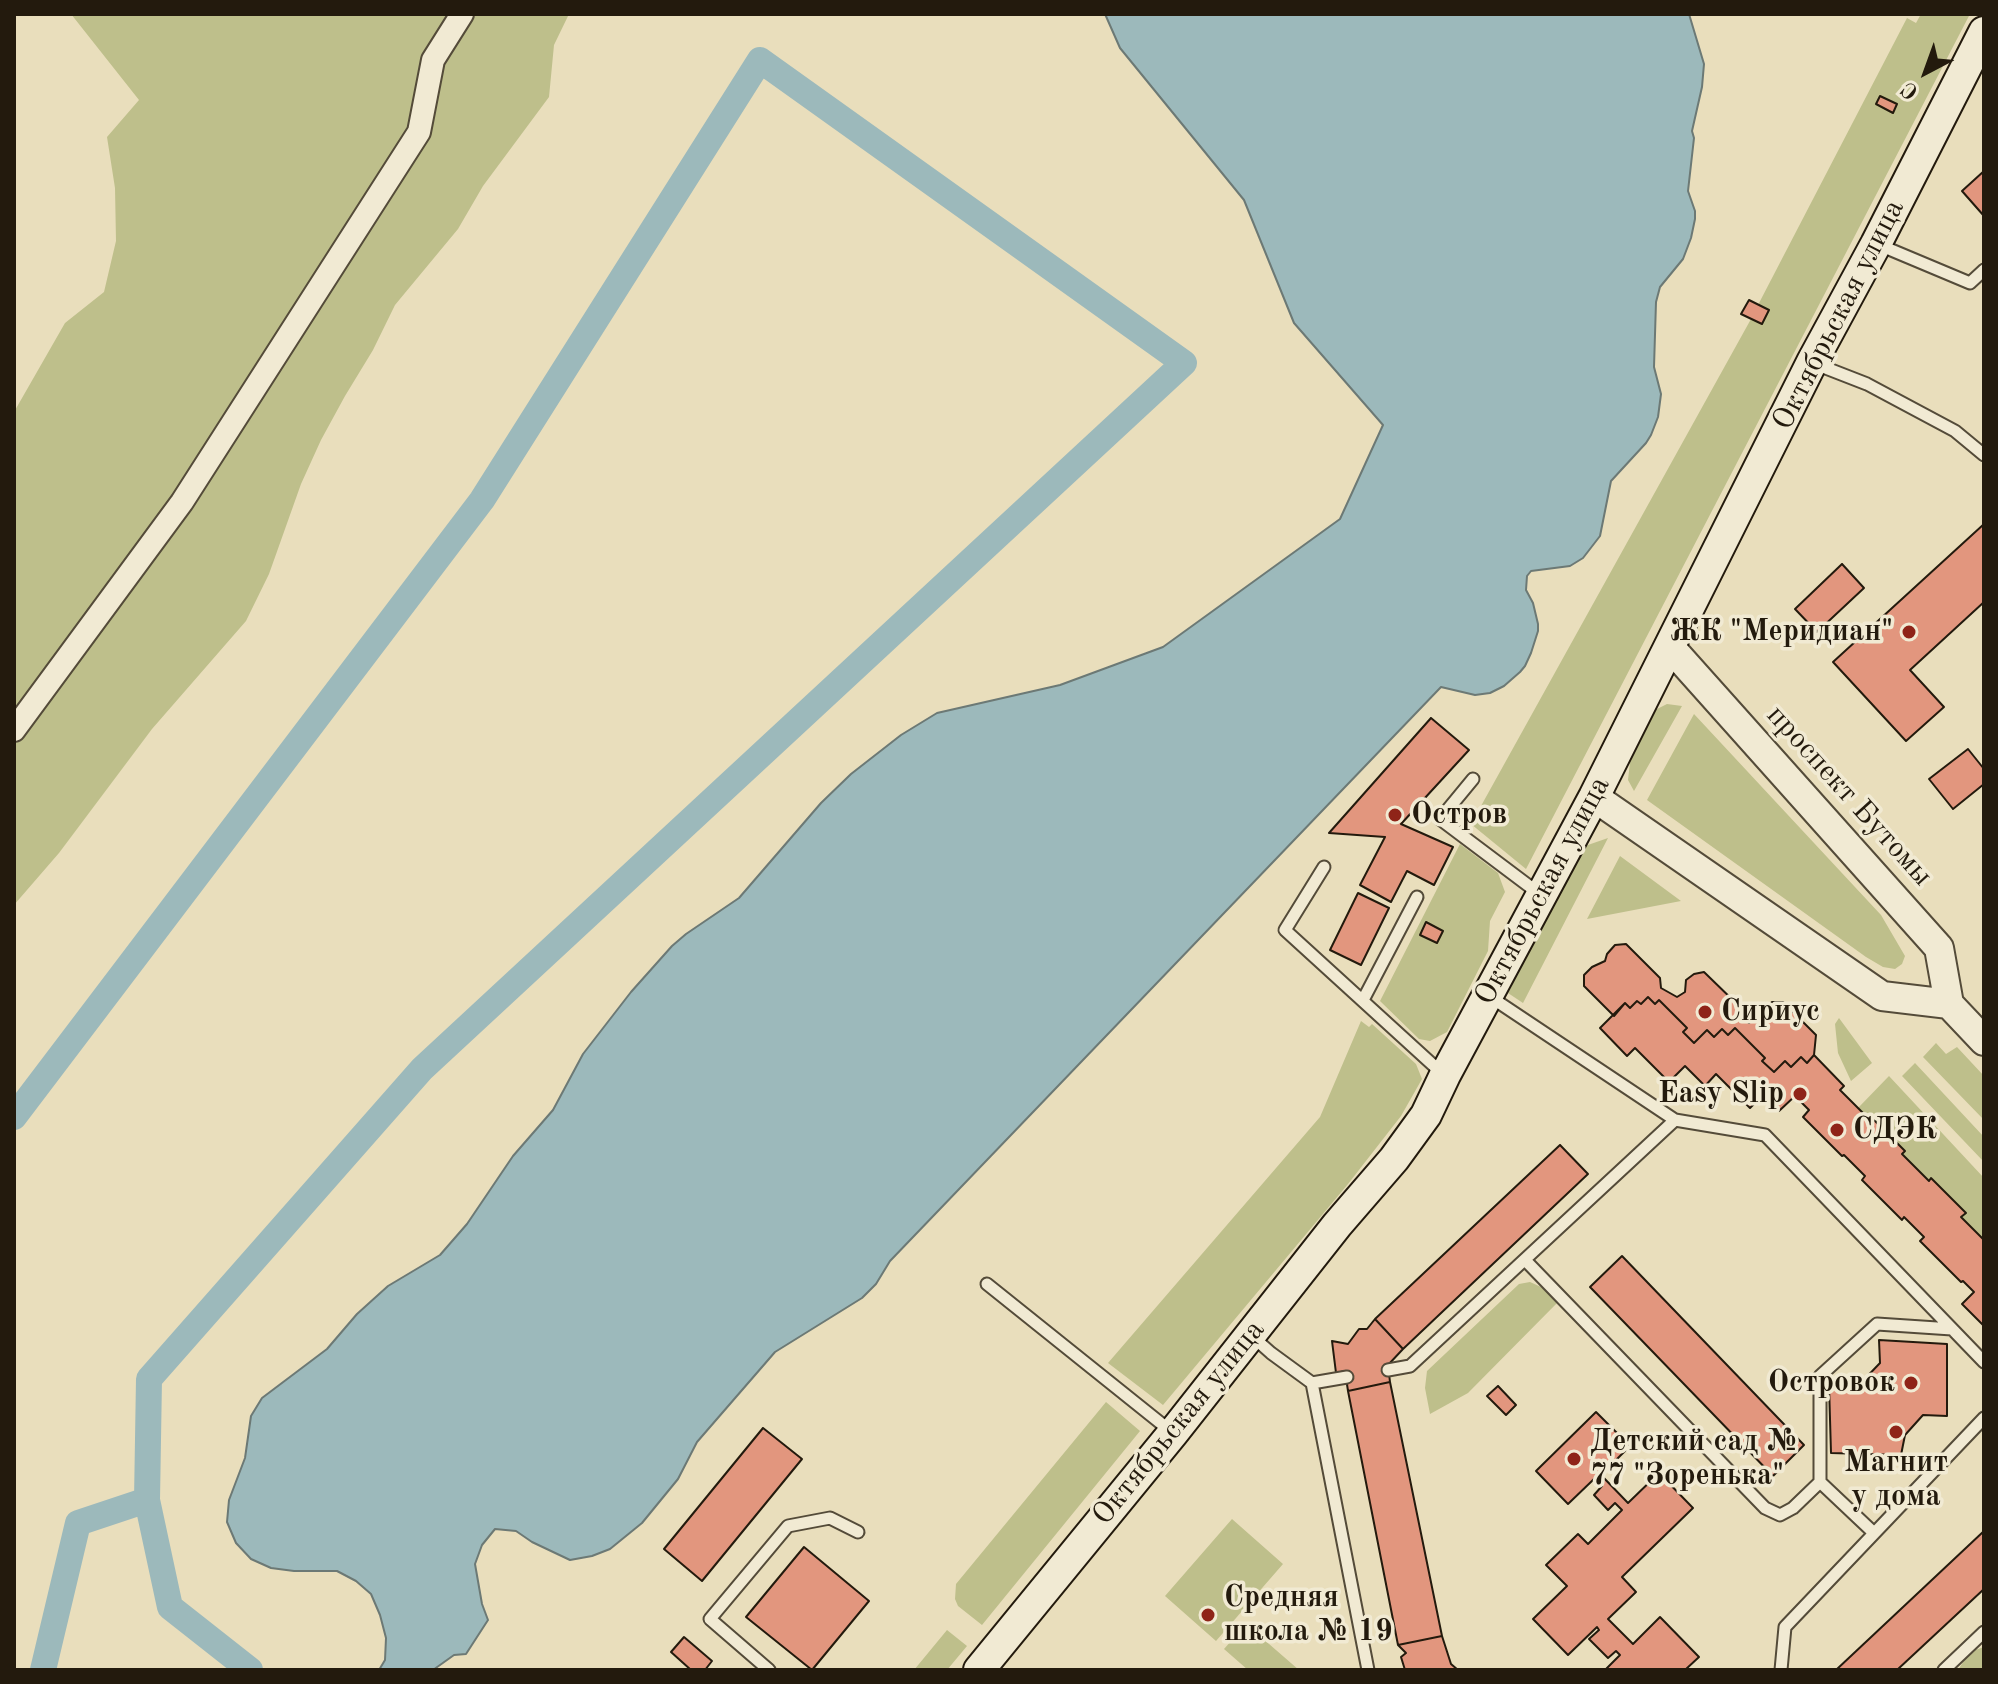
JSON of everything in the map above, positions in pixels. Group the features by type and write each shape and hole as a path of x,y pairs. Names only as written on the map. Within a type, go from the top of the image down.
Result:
{"main road":[{"name":"Октябрьская улица","path":"979,1670 1173,1433 1337,1225 1394,1159 1426,1115 1594,797 1812,362 1984,32"}],"street":[{"path":"14,730 182,502 419,132 433,60 462,14"},
{"name":"проспект Бутомы","path":"1670,647 1939,948 1949,1004"},
{"path":"1594,797 1882,996 1949,1004 1984,1041"}],"lane":[{"path":"1876,244 1970,283 1982,274"},
{"path":"1812,362 1867,384 1955,431 1984,455"},
{"path":"1473,779 1440,819 1541,896"},
{"path":"1324,867 1285,930 1445,1075"},
{"path":"1363,1000 1417,897"},
{"path":"1489,995 1675,1120 1765,1135 1984,1362"},
{"path":"1388,1370 1410,1366 1675,1120"},
{"path":"1525,1260 1765,1508 1780,1515 1793,1508 1820,1482 1820,1376 1877,1324 1952,1329"},
{"path":"987,1284 1173,1433"},
{"path":"1250,1334 1312,1383 1368,1670"},
{"path":"1312,1383 1347,1377"},
{"path":"1781,1670 1785,1627 1984,1418"},
{"path":"1820,1482 1874,1533"},
{"path":"769,1670 710,1619 788,1526 830,1518 858,1532"},
{"path":"1944,1670 1984,1632"}],"green space":[{"path":"71,14 569,14 554,45 549,97 483,186 458,229 395,305 321,440 301,484 269,574 246,621 152,729 59,853 14,905 14,412 65,323 104,292 116,241 115,188 107,137 139,100"},
{"path":"1921,14 1970,14 1526,869 1471,824 1751,319 1762,324 1758,305 1907,18 1916,23"},
{"path":"1667,704 1682,706 1634,791 1628,780 1630,762 1655,710"},
{"path":"1694,714 1881,915 1905,956 1902,964 1895,969 1883,967 1866,957 1647,800"},
{"path":"1608,838 1523,1003 1508,993 1585,846"},
{"path":"1460,844 1498,873 1505,892 1490,921 1488,951 1447,1032 1430,1041 1419,1039 1380,1001"},
{"path":"1620,856 1681,901 1587,919"},
{"path":"1839,1018 1872,1063 1851,1081 1838,1053 1835,1024"},
{"path":"1361,1021 1369,1027 1372,1024 1416,1064 1422,1079 1401,1116 1348,1184 1163,1405 1108,1363 1320,1117"},
{"path":"1936,1043 1946,1054 1957,1047 1984,1076 1984,1120 1923,1057"},
{"path":"1915,1063 1984,1137 1984,1162 1902,1076"},
{"path":"1889,1076 1984,1178 1984,1240 1961,1217 1965,1212 1902,1154 1904,1150 1873,1118 1870,1120 1858,1108"},
{"path":"1530,1282 1558,1302 1468,1393 1430,1414 1425,1388 1427,1371 1519,1284"},
{"path":"1106,1402 1140,1431 982,1625 958,1606 956,1584"},
{"path":"1232,1519 1283,1564 1216,1641 1165,1596"},
{"path":"1246,1624 1299,1670 1248,1670 1224,1649"},
{"path":"947,1630 967,1646 947,1670 914,1670"},
{"path":"1984,1647 1984,1670 1958,1670 1967,1656"}],"water":[{"path":"1105,14 1689,14 1704,64 1692,131 1694,138 1688,191 1695,219 1683,259 1660,287 1656,302 1654,367 1661,394 1658,417 1651,435 1611,481 1600,536 1583,558 1570,566 1531,571 1527,576 1526,590 1533,603 1538,631 1531,653 1520,672 1490,693 1475,695 1441,687 890,1261 876,1284 862,1298 775,1352 697,1442 678,1479 642,1523 610,1549 570,1560 516,1531 495,1529 482,1545 475,1564 488,1620 466,1654 454,1655 433,1670 379,1670 385,1660 386,1638 371,1594 337,1571 271,1568 251,1559 236,1543 227,1522 229,1500 245,1458 251,1416 262,1398 327,1349 357,1314 388,1286 440,1255 467,1224 513,1156 553,1110 583,1054 631,992 672,946 739,898 821,803 851,774 901,735 937,713 1060,685 1163,647 1340,519 1383,425 1294,323 1244,200 1120,48"}],"building":[{"path":"1880,96 1897,104 1893,113 1876,104"},
{"path":"1984,171 1984,216 1962,191"},
{"path":"1749,300 1769,310 1762,324 1741,314"},
{"name":"ЖК \"Меридиан\"","path":"1984,524 1984,602 1910,670 1944,707 1906,741 1833,662"},
{"path":"1842,564 1864,588 1817,632 1795,609"},
{"path":"1431,718 1469,750 1401,824 1453,847 1434,885 1407,871 1391,902 1360,885 1385,837 1329,833"},
{"path":"1968,749 1984,769 1984,784 1953,809 1929,779"},
{"path":"1358,893 1389,908 1361,965 1330,950"},
{"path":"1426,922 1443,931 1437,943 1420,935"},
{"name":"Сириус","path":"1626,944 1660,978 1661,988 1677,997 1685,992 1686,980 1704,972 1740,1007 1739,1016 1749,1023 1772,1002 1783,1002 1816,1035 1814,1055 1807,1063 1801,1057 1791,1067 1785,1061 1774,1072 1762,1061 1765,1058 1735,1028 1728,1035 1722,1029 1714,1037 1707,1030 1694,1043 1683,1032 1687,1028 1659,1000 1655,1004 1648,997 1630,1008 1625,1003 1614,1016 1584,986 1584,975 1605,961 1615,945"},
{"path":"1648,997 1655,1004 1659,1000 1687,1028 1683,1032 1694,1043 1707,1030 1714,1037 1722,1029 1728,1035 1735,1028 1765,1058 1762,1061 1774,1072 1785,1061 1791,1067 1801,1057 1807,1063 1814,1055 1844,1086 1840,1090 1905,1151 1902,1154 1929,1181 1931,1178 1966,1213 1961,1217 1984,1240 1984,1326 1962,1304 1974,1292 1920,1241 1924,1237 1904,1217 1902,1220 1862,1180 1865,1176 1803,1117 1809,1110 1795,1096 1779,1111 1763,1095 1750,1108 1716,1074 1705,1086 1685,1066 1669,1082 1635,1048 1627,1056 1600,1028 1625,1003 1630,1008"},
{"path":"1560,1145 1588,1174 1403,1349 1375,1319"},
{"path":"1622,1256 1804,1445 1773,1476 1590,1287"},
{"path":"1375,1319 1403,1349 1388,1365 1390,1382 1348,1391 1345,1371 1336,1373 1332,1341 1348,1344 1359,1329 1367,1329"},
{"path":"1879,1340 1947,1344 1947,1416 1923,1415 1905,1435 1901,1455 1831,1453 1829,1385 1857,1387 1880,1363"},
{"path":"1390,1382 1442,1636 1398,1645 1348,1391"},
{"path":"1498,1386 1516,1405 1506,1415 1487,1396"},
{"path":"1596,1412 1630,1446 1601,1475 1628,1503 1659,1473 1693,1508 1622,1577 1636,1592 1608,1619 1633,1644 1660,1617 1699,1657 1685,1670 1605,1670 1620,1655 1616,1651 1608,1658 1589,1639 1599,1630 1597,1627 1568,1655 1533,1619 1567,1586 1546,1565 1578,1534 1588,1544 1622,1510 1615,1503 1608,1510 1594,1495 1602,1486 1594,1479 1568,1504 1536,1471"},
{"path":"763,1428 802,1459 702,1581 664,1549"},
{"path":"1984,1531 1984,1589 1897,1670 1836,1670"},
{"path":"804,1547 869,1601 812,1670 746,1617"},
{"path":"1442,1636 1451,1664 1458,1670 1405,1670 1401,1657 1406,1653 1398,1645"},
{"path":"684,1637 712,1661 705,1670 691,1670 671,1652"}],"waterway":[{"path":"14,1117 482,500 760,60 1184,363 422,1069 149,1379 147,1500"},
{"path":"43,1670 78,1523 147,1500 170,1607 250,1670"}],"place":[{"name":"ЖК \"Меридиан\"","path":"1909,632"},
{"name":"Остров","path":"1395,815"},
{"name":"Сириус","path":"1705,1012"},
{"name":"Easy Slip","path":"1800,1094"},
{"name":"СДЭК","path":"1837,1130"},
{"name":"Островок","path":"1911,1383"},
{"name":"Магнит у дома","path":"1896,1432"},
{"name":"Детский сад № 77 \"Зоренька\"","path":"1574,1459"},
{"name":"Средняя школа № 19","path":"1208,1615"}]}
